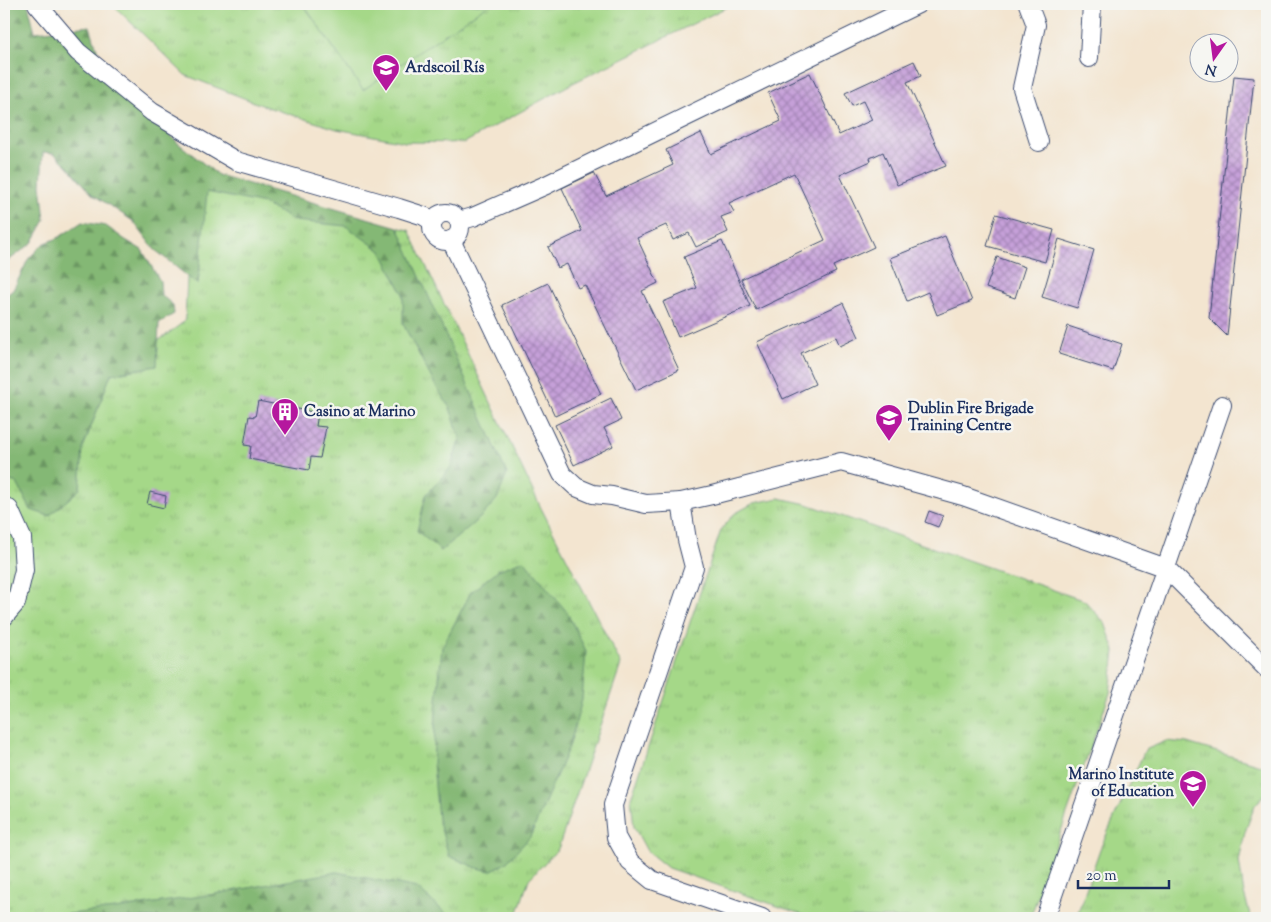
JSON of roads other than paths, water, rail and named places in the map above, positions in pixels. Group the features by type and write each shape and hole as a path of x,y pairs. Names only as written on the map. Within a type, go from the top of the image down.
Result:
{"lane":[{"path":"37,4 78,52 152,112 236,161 399,208 424,216 432,221"},
{"path":"459,221 473,218 546,185 918,4"},
{"path":"1028,4 1036,25 1022,88 1040,142"},
{"path":"1089,58 1092,4"},
{"path":"440,214 451,214 459,221 460,227 456,237 451,240 440,240 432,232 432,221 440,214"},
{"path":"451,240 562,474 576,487 593,494 612,496 646,504 681,502 841,462 963,496 1166,568 1267,669"},
{"path":"1045,918 1222,405"},
{"path":"681,502 687,540 694,567 613,806 616,837 630,862 652,880 762,918"},
{"path":"4,506 9,509 22,538 24,570 16,603 4,617"}],"place":[{"name":"Ardscoil Rís","path":"386,92"},
{"name":"Casino at Marino","path":"285,436"},
{"name":"Dublin Fire Brigade Training Centre","path":"889,442"},
{"name":"Marino Institute of Education","path":"1193,808"}]}
